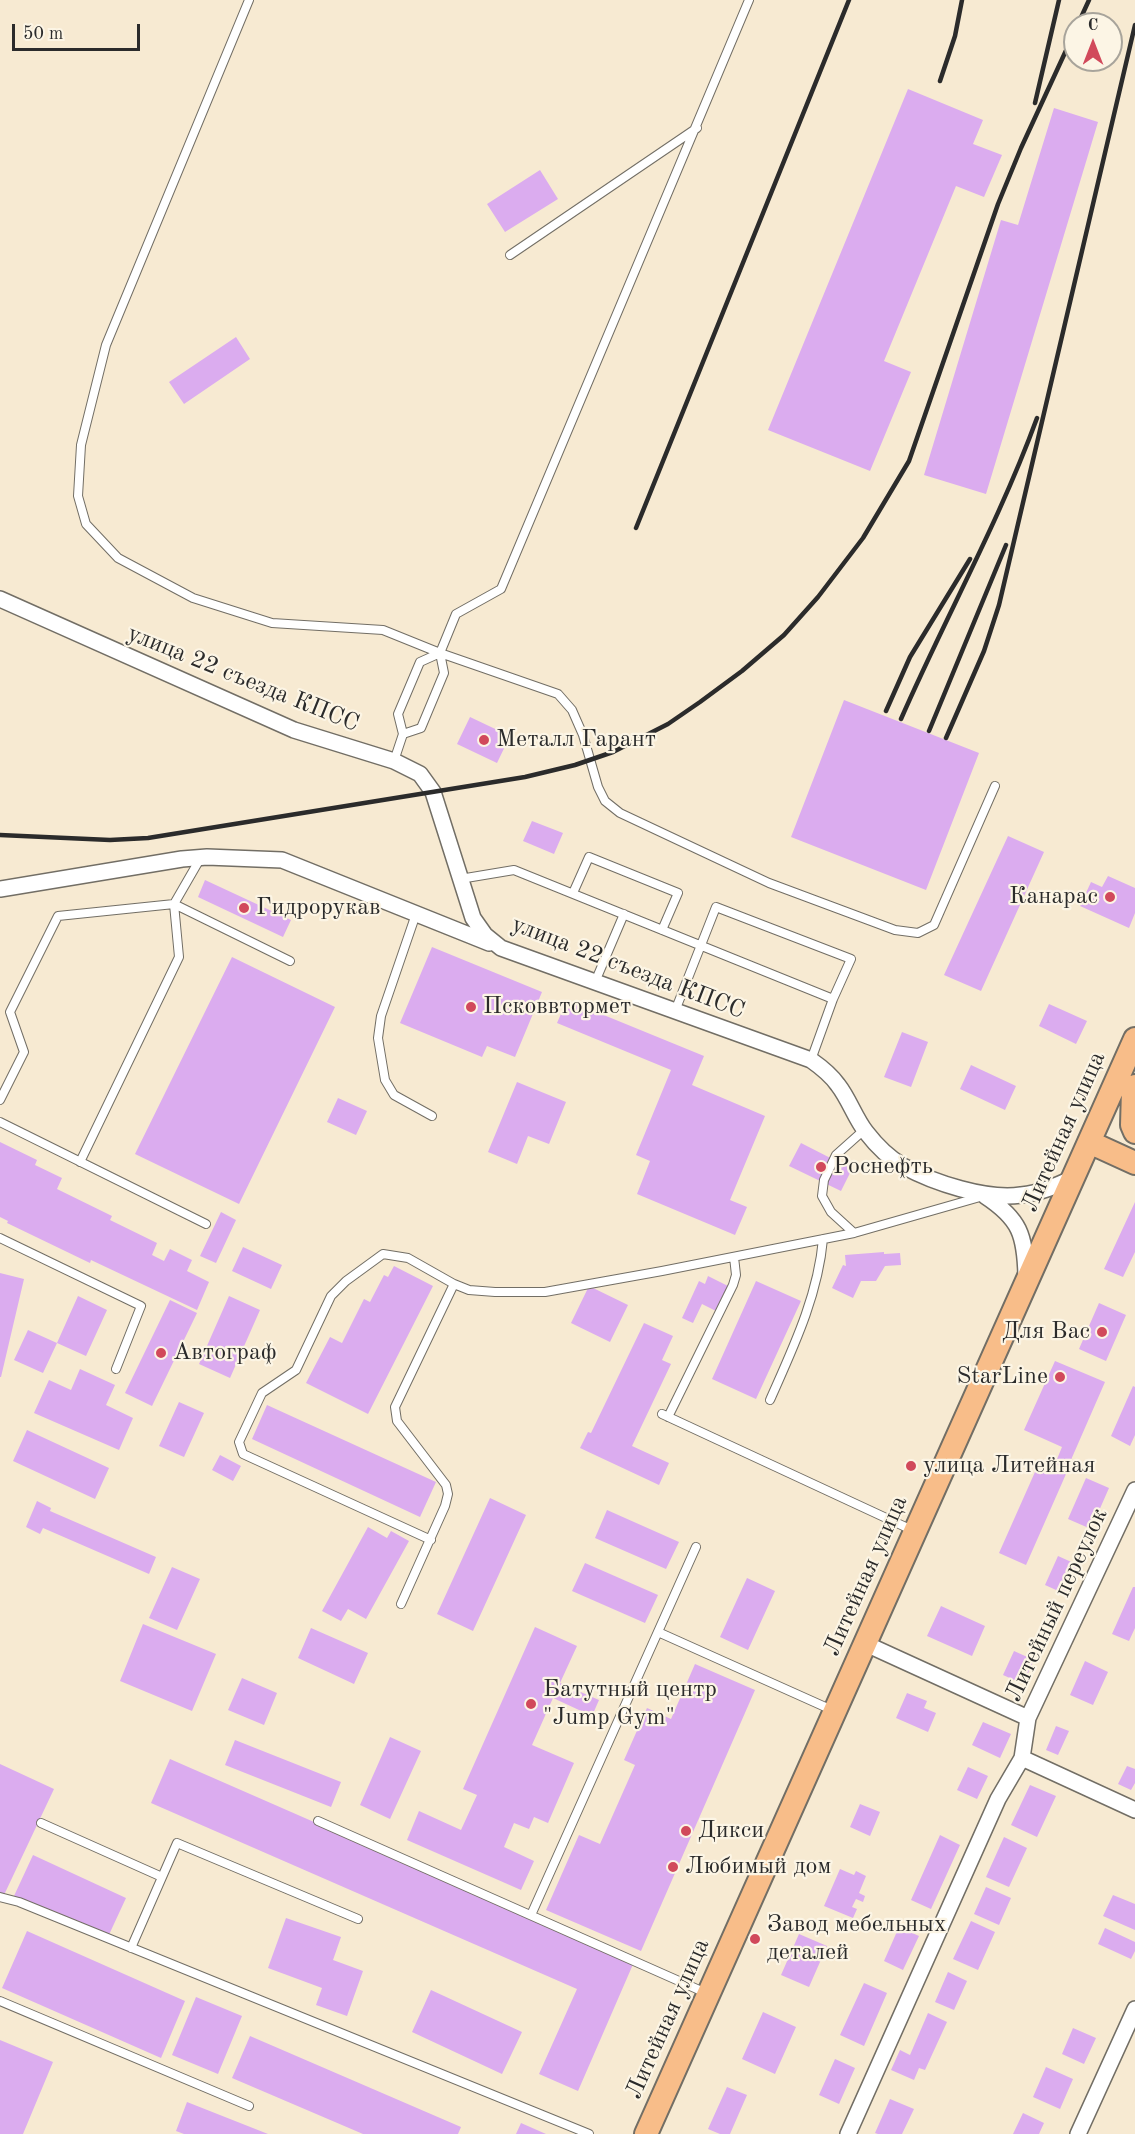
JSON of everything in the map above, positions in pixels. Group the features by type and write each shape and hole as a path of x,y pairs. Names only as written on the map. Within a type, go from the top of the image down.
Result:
{"main road":[{"name":"Литейная улица","path":"646,2134 916,1532 1026,1279 1135,1040"},
{"path":"1135,1086 1132,1125 1135,1132"},
{"path":"1089,1142 1135,1163"}],"street":[{"name":"улица 22 съезда КПСС","path":"0,599 294,730 394,760 420,774 433,792 468,905 478,927 501,948 811,1060 838,1085 864,1130 880,1148 902,1165 985,1196 1018,1196 1042,1192 1073,1178"},
{"path":"0,889 201,857 282,860 501,948"},
{"path":"985,1196 1004,1208 1021,1234 1025,1253 1026,1279"},
{"name":"Литейный переулок","path":"848,2134 998,1799 1022,1758 1028,1718 1135,1490"},
{"path":"866,1644 1028,1718"},
{"path":"1022,1758 1135,1810"},
{"path":"1078,2134 1135,2009"}],"lane":[{"path":"249,0 106,345 81,445 78,496 86,524 118,558 193,597 272,623 383,630 440,653 558,694 572,710 583,735 605,801 620,813 769,883 895,930 918,933 933,925 995,786"},
{"path":"403,734 421,728 444,673 440,653 456,614 501,589 749,0"},
{"path":"510,255 697,128"},
{"path":"394,760 403,734 398,714 420,662 440,653"},
{"path":"80,1162 179,957 174,904 201,857"},
{"path":"573,893 589,857 678,893 662,930"},
{"path":"460,879 514,870 834,999"},
{"path":"0,1100 24,1052 10,1012 58,916 174,904 290,961"},
{"path":"675,1011 716,906 851,959 811,1060"},
{"path":"416,914 381,1016 378,1038 386,1080 394,1095 432,1116"},
{"path":"595,982 624,914"},
{"path":"0,1122 206,1224"},
{"path":"854,1233 831,1212 822,1196 824,1180 836,1155 864,1130"},
{"path":"431,1540 243,1454 239,1442 262,1393 296,1370 331,1296 346,1281 383,1254 408,1258 469,1290 545,1292 854,1233 985,1196"},
{"path":"0,1238 141,1306 116,1369"},
{"path":"770,1400 806,1319 821,1261 824,1239"},
{"path":"734,1257 736,1275 733,1285 665,1416 916,1532"},
{"path":"401,1604 431,1540 448,1494 446,1485 397,1421 395,1407 454,1284"},
{"path":"531,1915 696,1547"},
{"path":"658,1632 836,1712"},
{"path":"318,1821 708,1994"},
{"path":"41,1823 162,1877"},
{"path":"131,1948 177,1843 358,1919"},
{"path":"0,1897 19,1902 589,2134"},
{"path":"0,2001 249,2106"}],"building":[{"path":"908,89 983,120 973,144 1002,155 984,197 956,186 884,361 911,372 870,471 768,430"},
{"path":"1054,108 1098,122 986,494 924,475 1001,220 1018,225"},
{"path":"540,170 558,199 505,232 487,204"},
{"path":"236,337 250,359 184,404 169,382"},
{"path":"844,700 979,753 926,890 791,837"},
{"name":"Металл Гарант","path":"470,717 510,736 497,763 457,744"},
{"path":"532,821 563,833 554,854 523,841"},
{"path":"1008,836 1044,852 981,991 944,975"},
{"name":"Канарас","path":"1108,876 1135,888 1135,913 1129,928 1080,906 1091,882 1102,887"},
{"name":"Гидрорукав","path":"205,880 291,920 283,937 198,897"},
{"name":"Псковвтормет","path":"432,947 542,992 515,1057 487,1046 482,1057 400,1023"},
{"path":"232,957 335,1007 239,1204 135,1154"},
{"path":"567,1000 704,1056 692,1085 765,1116 730,1200 747,1207 735,1235 637,1194 650,1161 636,1155 671,1070 557,1023"},
{"path":"1049,1004 1087,1021 1076,1044 1039,1026"},
{"path":"902,1032 928,1042 911,1087 884,1077"},
{"path":"971,1065 1016,1086 1005,1110 960,1089"},
{"path":"517,1082 566,1102 549,1144 528,1136 517,1164 488,1152"},
{"path":"338,1098 367,1111 356,1135 327,1122"},
{"path":"0,1142 37,1160 35,1165 62,1178 57,1189 112,1216 110,1220 157,1243 152,1255 164,1261 170,1249 192,1260 187,1271 209,1282 197,1310 91,1260 90,1263 7,1223 8,1221 0,1217"},
{"name":"Роснефть","path":"801,1143 852,1169 841,1191 789,1166"},
{"path":"1135,1202 1135,1252 1123,1277 1104,1269"},
{"path":"221,1212 236,1220 216,1263 200,1256"},
{"path":"243,1247 282,1265 271,1289 232,1271"},
{"path":"884,1252 884,1254 900,1253 901,1265 885,1266 876,1281 861,1281 853,1298 832,1288 843,1265 846,1266 845,1255"},
{"path":"394,1266 433,1286 368,1414 306,1383 330,1337 342,1343 364,1299 370,1302 384,1275 388,1277"},
{"path":"0,1273 24,1279 1,1377 0,1377"},
{"path":"708,1276 728,1286 716,1311 702,1304 693,1323 682,1318 699,1281 705,1284"},
{"path":"756,1281 801,1301 756,1399 712,1379"},
{"path":"589,1286 628,1305 610,1342 571,1323"},
{"path":"78,1296 107,1310 86,1356 57,1343"},
{"path":"229,1296 260,1310 230,1378 199,1364"},
{"name":"Автограф","path":"170,1300 197,1313 152,1406 125,1393"},
{"name":"Для Вас","path":"1099,1303 1126,1315 1106,1361 1079,1349"},
{"path":"644,1323 673,1336 662,1360 671,1364 632,1446 669,1463 659,1485 580,1448 588,1432 591,1433"},
{"path":"28,1330 57,1343 43,1373 14,1360"},
{"path":"1055,1361 1105,1382 1067,1469 1055,1464 1062,1447 1024,1430"},
{"path":"80,1369 115,1385 106,1405 133,1418 119,1450 34,1413 49,1380 71,1390"},
{"path":"1133,1386 1135,1387 1135,1435 1130,1446 1111,1436"},
{"path":"179,1402 204,1413 184,1457 159,1446"},
{"path":"267,1405 436,1482 420,1517 252,1439"},
{"path":"27,1430 109,1468 95,1499 13,1461"},
{"path":"220,1455 241,1466 233,1481 212,1470"},
{"path":"1039,1463 1066,1474 1026,1565 999,1553"},
{"path":"1086,1478 1109,1488 1091,1529 1068,1519"},
{"path":"490,1498 526,1515 473,1631 437,1614"},
{"path":"37,1501 51,1508 50,1511 156,1557 149,1574 43,1528 40,1534 26,1527"},
{"path":"607,1510 679,1542 666,1569 595,1538"},
{"path":"368,1527 387,1538 391,1531 409,1541 366,1619 348,1609 341,1621 322,1611"},
{"path":"1058,1556 1078,1565 1065,1594 1045,1585"},
{"path":"585,1563 658,1595 645,1623 572,1591"},
{"path":"172,1567 200,1579 177,1630 149,1618"},
{"path":"747,1578 775,1591 748,1650 720,1637"},
{"path":"1135,1587 1135,1628 1129,1641 1112,1634"},
{"path":"941,1606 985,1626 972,1656 927,1636"},
{"path":"143,1624 216,1654 192,1711 120,1681"},
{"path":"535,1627 577,1646 560,1683 599,1700 592,1716 553,1698 532,1745 574,1763 548,1823 534,1817 529,1829 514,1823 504,1847 534,1861 521,1890 407,1840 419,1811 461,1830 477,1795 463,1789"},
{"path":"311,1628 368,1653 354,1684 298,1658"},
{"path":"1014,1651 1034,1660 1023,1684 1003,1675"},
{"path":"1085,1661 1108,1672 1093,1705 1070,1695"},
{"path":"695,1664 755,1690 641,1951 546,1910 579,1835 600,1844 635,1765 624,1760 647,1708 671,1719"},
{"path":"242,1678 277,1693 264,1725 228,1710"},
{"path":"907,1693 927,1701 924,1708 936,1713 928,1732 896,1718"},
{"path":"983,1722 1011,1734 1000,1758 972,1745"},
{"path":"1056,1726 1069,1731 1058,1755 1046,1750"},
{"path":"390,1737 421,1751 390,1819 360,1805"},
{"path":"235,1740 341,1782 331,1807 225,1765"},
{"path":"170,1759 634,1962 578,2091 539,2074 577,1989 151,1803"},
{"path":"0,1764 54,1789 4,1895 0,1893"},
{"path":"1127,1766 1135,1769 1135,1783 1131,1790 1118,1784"},
{"path":"968,1767 988,1776 977,1799 957,1790"},
{"path":"1030,1785 1056,1796 1037,1837 1011,1825"},
{"path":"860,1804 880,1812 870,1836 850,1827"},
{"path":"940,1835 960,1845 931,1909 911,1900"},
{"path":"1004,1837 1027,1848 1009,1887 986,1877"},
{"path":"33,1855 126,1898 107,1939 14,1896"},
{"path":"840,1869 854,1875 856,1871 866,1876 859,1893 865,1896 863,1902 856,1899 852,1907 857,1909 853,1918 824,1906"},
{"path":"986,1887 1011,1898 999,1925 974,1914"},
{"path":"1113,1895 1135,1904 1135,1930 1103,1916"},
{"path":"286,1918 341,1937 333,1960 363,1971 347,2016 316,2005 322,1988 268,1968"},
{"path":"971,1921 995,1932 978,1970 953,1959"},
{"path":"899,1927 919,1936 903,1970 884,1961"},
{"path":"1105,1928 1135,1942 1135,1951 1131,1959 1098,1944"},
{"path":"27,1931 185,2001 161,2058 2,1988"},
{"path":"799,1934 827,1946 809,1987 781,1975"},
{"path":"948,1972 967,1981 954,2010 935,2002"},
{"path":"864,1983 887,1993 864,2046 840,2035"},
{"path":"431,1990 522,2032 502,2074 412,2032"},
{"path":"196,1997 242,2016 218,2074 172,2055"},
{"path":"763,2012 796,2027 775,2074 742,2059"},
{"path":"928,2013 947,2022 925,2070 919,2068 914,2080 891,2070 900,2050 910,2055"},
{"path":"1073,2028 1096,2038 1084,2064 1062,2054"},
{"path":"250,2036 461,2127 458,2134 363,2134 232,2078"},
{"path":"0,2040 53,2062 23,2134 0,2134"},
{"path":"835,2059 855,2068 839,2104 819,2095"},
{"path":"1046,2067 1073,2079 1060,2109 1033,2097"},
{"path":"727,2087 747,2095 730,2134 720,2134 708,2129"},
{"path":"890,2099 914,2109 902,2134 875,2133"},
{"path":"187,2102 268,2134 184,2134 176,2131"},
{"path":"1023,2113 1044,2123 1039,2134 1013,2134"},
{"path":"521,2123 546,2134 516,2134"}],"railway":[{"path":"636,528 849,0"},
{"path":"940,81 955,36 962,0"},
{"path":"1035,103 1059,0"},
{"path":"1084,12 1089,0"},
{"path":"946,738 984,651 999,605 1135,25"},
{"path":"0,835 110,840 148,838 525,777 575,765 613,752 668,724 700,702 742,671 784,635 818,597 863,538 909,461 998,204 1063,57"},
{"path":"901,719 1006,495 1037,418"},
{"path":"929,731 1006,545"},
{"path":"886,711 910,657 970,559"}],"place":[{"name":"Металл Гарант","path":"484,740"},
{"name":"Канарас","path":"1110,897"},
{"name":"Гидрорукав","path":"244,908"},
{"name":"Псковвтормет","path":"471,1007"},
{"name":"Роснефть","path":"821,1167"},
{"name":"Для Вас","path":"1102,1332"},
{"name":"Автограф","path":"161,1353"},
{"name":"StarLine","path":"1060,1377"},
{"name":"улица Литейная","path":"911,1466"},
{"name":"Батутный центр \"Jump Gym\"","path":"531,1704"},
{"name":"Дикси","path":"686,1831"},
{"name":"Любимый дом","path":"673,1867"},
{"name":"Завод мебельных деталей","path":"755,1939"}]}
